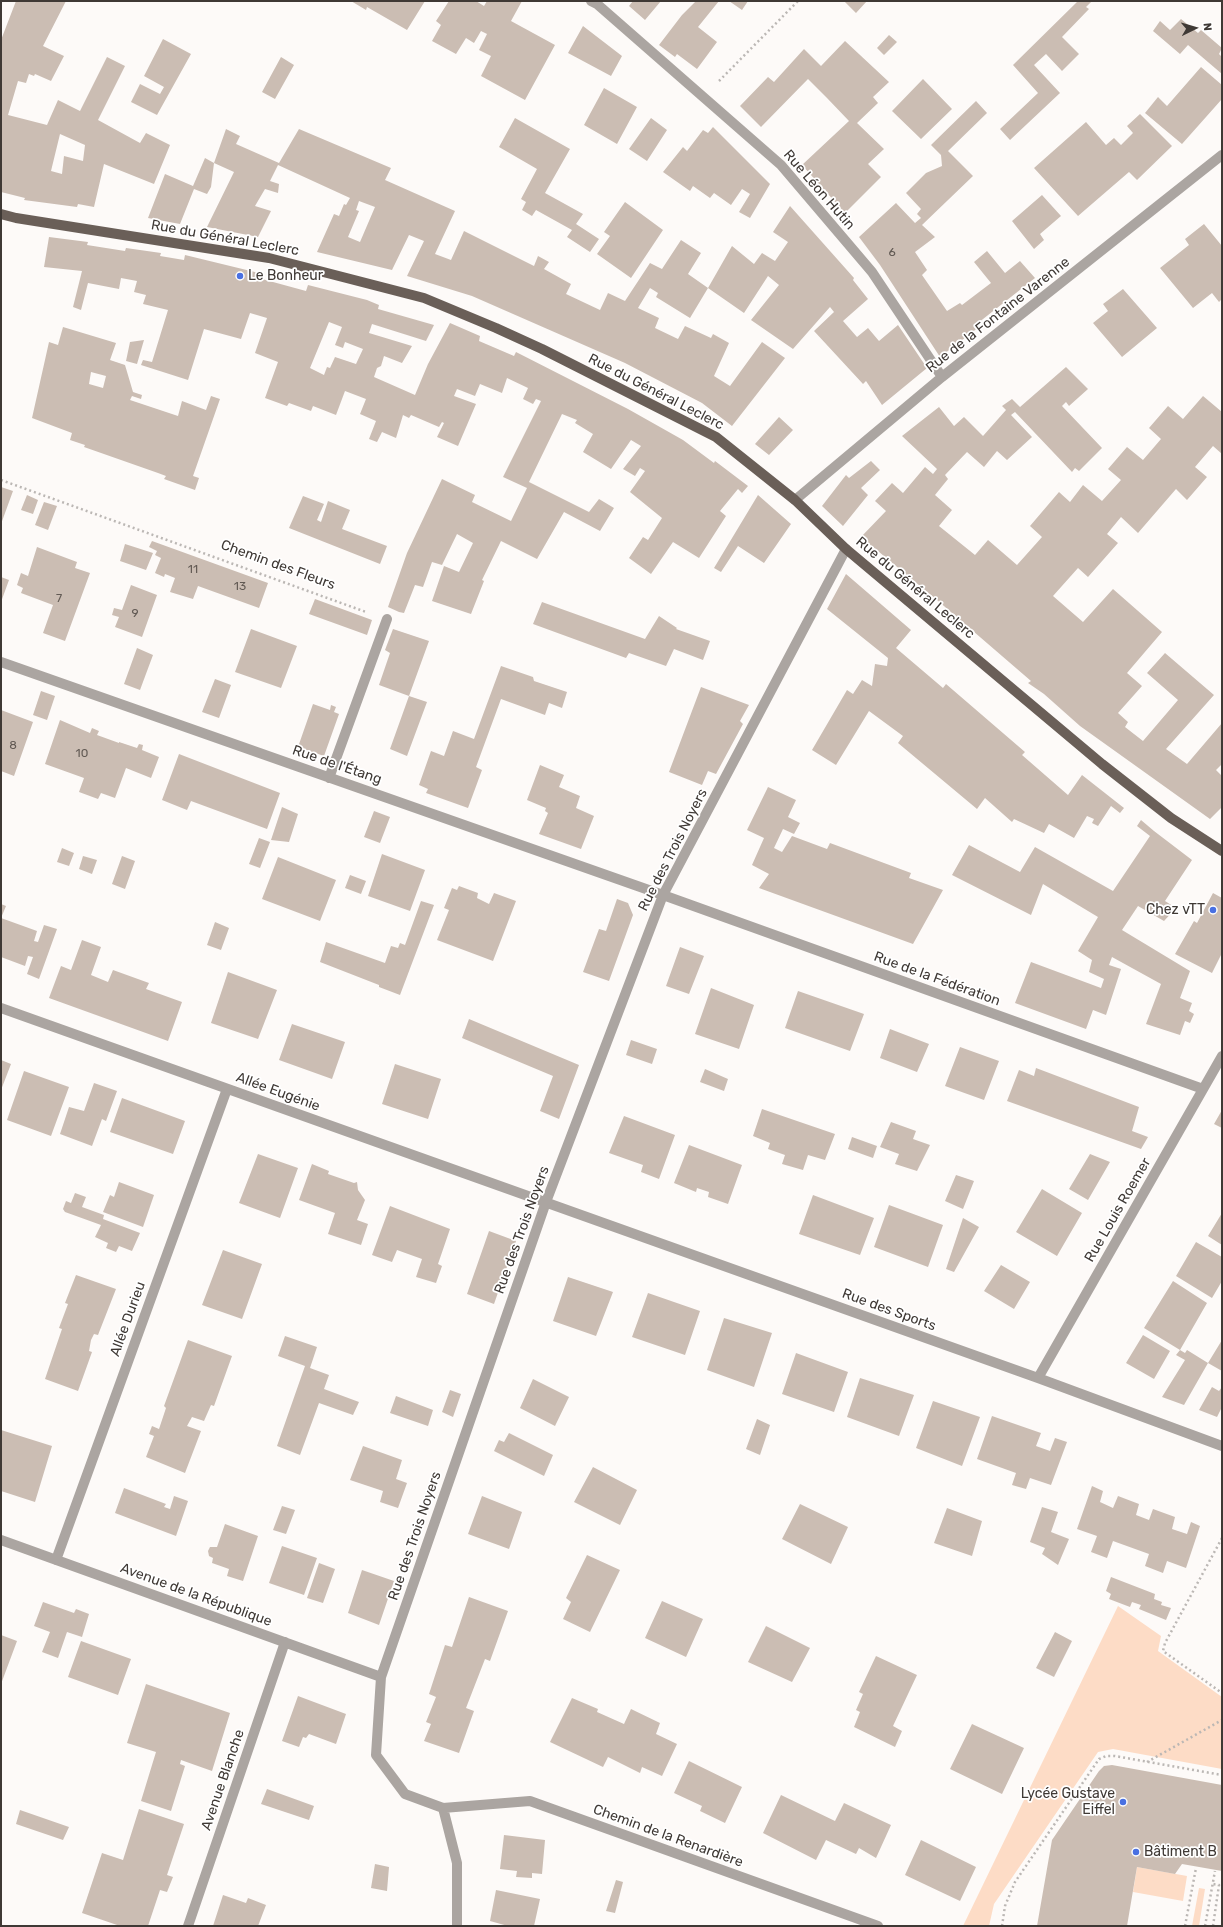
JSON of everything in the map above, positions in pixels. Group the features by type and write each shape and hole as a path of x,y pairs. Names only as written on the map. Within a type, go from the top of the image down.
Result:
{"main road":[{"name":"Rue du Général Leclerc","path":"1,214 16,218 247,254 424,298 542,349 716,437 795,500 846,549 1102,764 1171,818 1222,852"}],"street":[{"name":"Rue Léon Hutin","path":"591,1 597,4 781,165 872,272 942,377"},
{"name":"Rue de la Fontaine Varenne","path":"795,500 942,377 1222,155"},
{"name":"Rue des Trois Noyers","path":"444,1808 405,1794 376,1754 381,1676 546,1202 663,895 846,549"},
{"path":"329,778 387,619"},
{"name":"Rue de l'Étang","path":"1,662 663,895"},
{"name":"Rue de la Fédération","path":"663,895 1203,1089"},
{"name":"Allée Eugénie","path":"1,1008 546,1202"},
{"name":"Rue Louis Roemer","path":"1038,1378 1222,1056"},
{"name":"Allée Durieu","path":"56,1560 227,1089"},
{"name":"Rue des Sports","path":"546,1202 1038,1378 1222,1446"},
{"name":"Avenue de la République","path":"1,1540 381,1676"},
{"name":"Avenue Blanche","path":"188,1926 285,1642"},
{"name":"Chemin de la Renardière","path":"444,1808 530,1801 878,1926"},
{"path":"444,1808 457,1863 457,1926"}],"path":[{"path":"705,98 798,1"},
{"name":"Chemin des Fleurs","path":"1,480 387,619"},
{"path":"1222,1538 1162,1651 1222,1694"},
{"path":"1147,1762 1222,1720"},
{"path":"1002,1926 1005,1906 1015,1882 1100,1759 1106,1756 1115,1756 1222,1775"},
{"path":"1185,1926 1196,1868"},
{"path":"1206,1926 1215,1872"},
{"path":"1213,1883 1219,1885 1213,1926"}],"shaded area":[{"path":"1118,1606 1161,1636 1158,1651 1222,1697 1222,1769 1113,1749 1098,1752 994,1904 989,1926 963,1926"},
{"path":"1137,1867 1187,1876 1183,1901 1133,1892"},
{"path":"1199,1888 1205,1889 1199,1926 1192,1926"}],"building":[{"path":"16,1 66,1 43,46 64,56 51,81 35,74 34,76 29,74 26,83 18,81 8,115 47,125 58,100 80,111 107,57 125,66 98,120 140,143 146,133 170,145 154,184 104,164 94,207 78,204 77,207 24,200 25,198 1,192 1,40","holes":["60,134 85,145 83,161 64,156 62,174 51,171"]},
{"path":"351,1 425,1 407,30 367,7 366,10"},
{"path":"449,1 476,1 484,6 487,1 522,1 511,21 555,45 525,100 481,76 491,56 479,50 487,34 481,31 474,43 466,38 456,54 432,41 441,25 436,21"},
{"path":"633,1 661,1 645,20 629,6"},
{"path":"696,1 719,1 698,27 717,42 697,69 677,54 675,57 659,45 682,15"},
{"path":"729,1 748,1 742,10"},
{"path":"844,1 867,1 856,13"},
{"path":"1078,1 1092,1 1086,7 1089,9 1062,37 1079,54 1062,71 1046,54 1034,65 1060,93 1010,140 1000,129 1038,93 1013,65"},
{"path":"1181,19 1198,33 1201,30 1222,48 1219,54 1222,57 1222,74 1188,45 1180,54 1153,31 1160,21 1170,30"},
{"path":"583,26 622,56 611,76 568,53"},
{"path":"889,35 897,42 884,55 877,48"},
{"path":"163,39 191,54 157,115 131,102 140,84 160,94 164,87 144,76"},
{"path":"845,41 889,82 873,97 878,103 857,123 884,149 868,164 881,177 845,213 802,165 849,121 827,98 808,79 761,127 740,106 768,77 774,82 804,49 821,66"},
{"path":"281,57 294,65 275,99 262,92"},
{"path":"1201,67 1222,85 1222,99 1182,144 1145,113 1158,97 1167,106"},
{"path":"923,79 952,109 921,139 892,111"},
{"path":"604,88 637,107 617,144 584,125"},
{"path":"976,101 987,113 948,151 973,176 922,225 935,237 915,252 927,270 922,275 947,311 960,303 962,305 991,283 974,262 987,251 1005,273 1020,261 1035,278 978,323 979,327 940,357 880,265 859,237 896,203 915,223 921,218 917,214 921,209 906,193 926,173 942,166 941,155 931,145"},
{"path":"1140,114 1172,146 1137,180 1129,172 1078,216 1034,168 1086,122 1106,145 1114,138 1121,145 1133,133 1127,126"},
{"path":"515,118 570,149 545,193 583,214 576,224 599,239 590,252 567,237 572,230 536,210 532,216 522,210 526,202 521,199 537,169 499,147"},
{"path":"651,118 667,130 647,161 629,149"},
{"path":"713,127 770,184 750,218 739,212 750,194 742,189 731,205 714,193 710,198 693,186 690,191 663,172 683,147 687,151 703,130 708,133"},
{"path":"226,129 240,136 236,144 279,163 299,129 391,168 385,180 455,211 435,254 451,260 464,231 534,266 538,256 549,262 544,269 571,284 566,294 600,310 608,293 625,301 650,263 662,269 681,240 701,253 688,274 708,288 690,318 656,297 658,293 650,288 638,308 659,318 655,328 678,339 685,326 711,338 713,334 729,343 714,376 730,386 762,342 785,358 732,426 702,403 625,363 472,296 407,276 424,241 409,235 392,270 317,252 334,214 339,216 344,204 346,205 350,198 278,165 270,181 279,184 278,193 265,189 255,206 271,211 258,237 207,227 234,172 214,163","holes":["359,201 375,207 360,242 348,237 359,211 356,210"]},
{"path":"205,158 214,163 211,187 207,194 194,189 180,224 148,218 165,174 193,186"},
{"path":"1042,195 1061,216 1040,234 1044,240 1034,249 1012,221"},
{"path":"625,202 663,230 631,278 597,254 610,236 604,232"},
{"path":"790,206 854,278 853,280 868,299 843,321 857,337 868,328 879,341 898,325 927,368 882,405 866,381 863,384 814,331 834,312 830,307 793,349 751,320 779,285 768,276 744,313 708,288 732,246 754,264 762,253 775,261 788,242 773,232"},
{"path":"1204,224 1222,246 1222,299 1219,302 1212,293 1193,308 1160,268 1189,245 1185,239"},
{"path":"49,237 88,242 87,245 125,251 126,248 161,253 160,256 184,260 185,255 263,274 262,279 306,291 308,285 367,300 379,305 378,309 434,325 426,341 372,324 369,333 412,346 402,363 384,356 381,366 377,368 374,377 415,395 428,364 450,323 480,336 479,341 514,356 516,352 628,409 683,440 714,463 715,461 748,486 742,493 738,489 720,511 726,516 699,558 673,542 651,574 629,558 643,537 648,540 662,518 630,492 645,471 640,468 635,476 623,469 641,446 631,440 611,469 583,452 593,434 575,423 577,420 562,414 529,482 589,512 599,499 614,508 600,531 564,512 537,559 501,541 482,580 484,581 471,614 432,601 444,566 459,572 473,543 457,534 442,565 432,562 423,587 415,585 404,613 399,612 388,607 407,553 442,479 475,495 472,502 511,521 527,488 503,477 541,401 536,399 533,404 523,399 528,388 507,378 502,393 480,384 475,396 457,389 454,396 476,404 458,446 437,437 444,423 442,422 439,427 411,415 409,418 403,415 396,438 382,432 377,442 369,439 376,421 360,414 366,399 345,391 336,415 313,406 311,411 289,403 287,406 265,398 278,362 255,353 267,318 250,313 241,339 204,329 188,380 141,365 143,360 152,362 168,310 143,304 146,295 134,292 137,281 121,278 119,289 88,283 81,310 73,307 82,271 44,267","holes":["329,322 342,327 335,345 343,348 345,342 363,349 356,364 335,357 330,368 327,367 324,375 310,368"]},
{"path":"1123,289 1157,328 1122,357 1093,323 1108,311 1103,304"},
{"path":"63,327 116,343 110,360 125,365 133,392 142,395 141,399 132,396 130,400 178,416 182,401 206,410 211,396 220,399 193,476 199,478 195,490 164,479 166,476 84,447 85,445 70,440 72,433 32,418 49,342 58,345","holes":["91,372 106,376 103,388 89,384"]},
{"path":"144,340 137,364 126,361 130,342"},
{"path":"1066,367 1088,389 1069,406 1066,402 1062,406 1102,448 1079,471 1075,468 1072,472 1015,412 1011,415 1032,437 1007,460 997,451 984,467 967,452 945,475 948,479 935,495 952,510 939,526 975,555 988,540 1017,565 1042,537 1030,526 1059,492 1070,502 1083,485 1102,501 1121,480 1108,469 1127,447 1143,460 1161,439 1149,428 1168,406 1183,419 1203,396 1222,412 1222,454 1213,446 1195,467 1207,477 1187,500 1176,489 1138,533 1121,517 1107,534 1118,543 1088,577 1078,568 1053,596 1083,622 1113,589 1162,632 1127,673 1142,686 1118,713 1128,722 1125,727 1143,741 1178,700 1147,673 1165,653 1214,695 1166,749 1187,764 1222,723 1222,764 1216,770 1222,776 1222,807 1210,819 1080,726 1044,694 1028,683 1031,681 861,537 886,511 875,501 892,483 903,493 925,467 933,474 937,469 902,436 939,407 954,426 964,417 983,436 1006,410 1002,406 1012,399 1020,407"},
{"path":"779,417 793,430 769,455 755,444"},
{"path":"871,461 880,470 861,488 868,495 843,526 822,506 846,475 849,478"},
{"path":"1,487 13,491 1,524"},
{"path":"27,495 38,500 33,514 21,510"},
{"path":"758,495 791,524 764,563 738,546 721,572 714,568"},
{"path":"303,496 324,504 317,520 321,522 328,501 350,510 342,529 387,546 380,564 289,528"},
{"path":"44,502 57,506 48,530 35,525"},
{"path":"152,541 268,583 259,608 198,586 193,599 170,592 175,578 165,574 164,577 155,573 161,558 155,555 157,551 149,547"},
{"path":"125,544 153,553 146,570 120,561"},
{"path":"37,547 77,562 75,568 90,573 65,641 43,633 53,605 21,593 23,588 17,585 21,573 28,576"},
{"path":"846,574 911,630 896,648 943,688 946,684 1025,752 1022,755 1068,795 1082,775 1124,808 1120,813 1111,806 1098,826 1092,823 1094,819 1087,816 1074,838 1049,824 1044,833 1014,819 1012,822 985,798 977,809 898,743 903,736 869,711 836,765 812,750 847,690 853,694 862,680 872,686 875,664 887,666 888,658 827,609"},
{"path":"1,577 9,580 1,602"},
{"path":"131,585 157,595 142,637 115,627 119,617 112,615 114,608 122,610"},
{"path":"315,599 372,620 367,635 309,614"},
{"path":"542,602 645,639 659,616 677,628 676,629 710,641 703,660 674,649 666,666 629,653 626,658 533,624"},
{"path":"251,629 297,646 281,688 235,672"},
{"path":"393,629 429,641 409,696 379,685 390,653 385,650"},
{"path":"137,648 153,655 140,690 124,684"},
{"path":"501,666 533,677 534,681 567,692 562,708 549,703 545,715 501,699 476,767 482,770 468,808 426,793 428,789 419,785 431,751 444,756 453,731 474,739"},
{"path":"215,679 231,685 219,718 202,712"},
{"path":"701,687 749,705 740,721 743,724 716,774 708,771 702,785 669,772"},
{"path":"41,691 55,696 47,720 33,715"},
{"path":"409,696 427,702 407,756 390,749"},
{"path":"313,704 330,710 331,705 336,707 334,712 339,714 324,756 298,747"},
{"path":"1,710 33,722 14,776 1,771"},
{"path":"60,720 90,733 92,728 99,731 97,735 119,743 137,748 139,744 143,745 142,750 159,757 151,778 126,768 115,798 101,793 98,799 79,792 84,778 45,764"},
{"path":"179,754 280,793 267,829 191,801 187,810 162,800"},
{"path":"540,765 564,775 559,787 580,796 576,808 594,816 581,849 539,834 548,813 545,811 546,808 527,800"},
{"path":"768,787 796,800 788,817 800,823 794,834 783,829 774,848 782,852 792,836 827,849 830,843 911,873 909,878 943,890 913,944 759,888 769,874 752,865 764,838 747,830"},
{"path":"282,807 298,814 289,842 271,840"},
{"path":"374,811 390,817 380,843 364,837"},
{"path":"1141,820 1192,860 1165,901 1176,908 1164,921 1138,906 1122,930 1190,971 1180,998 1192,1003 1189,1011 1194,1014 1190,1023 1185,1021 1180,1035 1146,1024 1161,984 1112,957 1109,965 1121,969 1106,1015 1093,1010 1086,1029 1015,1003 1031,962 1101,988 1104,979 1089,972 1092,960 1078,951 1098,917 1043,884 1031,915 952,875 969,845 1020,872 1035,847 1113,891 1150,836 1137,826"},
{"path":"259,838 270,842 260,868 249,864"},
{"path":"62,848 74,853 69,866 57,862"},
{"path":"382,854 425,870 410,911 368,896"},
{"path":"83,856 97,860 92,874 79,869"},
{"path":"122,856 135,861 125,889 112,884"},
{"path":"278,857 336,880 320,921 262,899"},
{"path":"350,875 366,881 361,894 345,888"},
{"path":"459,886 478,893 477,898 489,904 494,893 516,901 493,961 437,940 449,910 444,908 452,888 457,890"},
{"path":"1213,893 1222,898 1222,953 1212,973 1175,954 1194,921 1197,923"},
{"path":"617,899 628,903 633,915 609,981 583,972 599,929 606,931"},
{"path":"421,901 434,905 400,995 379,987 379,985 320,962 326,942 385,963 391,946 398,948 400,943 405,945"},
{"path":"1,904 6,906 1,918"},
{"path":"1,918 37,931 34,941 38,942 44,925 57,929 39,979 27,974 33,957 28,956 25,966 1,957"},
{"path":"215,922 229,928 221,950 207,945"},
{"path":"82,940 101,947 91,975 108,982 113,970 149,983 146,989 182,1002 168,1041 49,998 61,966 71,970"},
{"path":"680,947 704,956 689,994 666,986"},
{"path":"228,972 277,990 258,1039 211,1023"},
{"path":"711,988 754,1005 739,1049 695,1034"},
{"path":"798,991 864,1014 850,1051 785,1028"},
{"path":"469,1019 579,1065 559,1119 540,1111 553,1076 462,1038"},
{"path":"292,1024 345,1042 332,1079 279,1060"},
{"path":"890,1029 929,1044 917,1072 880,1058"},
{"path":"631,1040 657,1049 652,1064 626,1055"},
{"path":"960,1047 999,1061 984,1100 945,1086"},
{"path":"1,1060 11,1064 1,1090"},
{"path":"395,1064 441,1079 428,1119 382,1104"},
{"path":"1036,1068 1139,1107 1132,1131 1148,1137 1141,1149 1007,1101 1019,1070 1034,1076"},
{"path":"705,1069 728,1079 724,1091 700,1082"},
{"path":"24,1071 69,1087 51,1136 7,1120"},
{"path":"94,1083 117,1091 106,1121 102,1119 92,1146 60,1134 69,1107 84,1111"},
{"path":"122,1098 185,1121 173,1154 110,1132"},
{"path":"762,1109 835,1134 825,1160 808,1155 803,1170 782,1164 785,1155 768,1149 770,1143 753,1136"},
{"path":"1222,1110 1222,1128 1214,1124"},
{"path":"624,1116 675,1135 659,1179 641,1172 643,1165 609,1153"},
{"path":"891,1122 916,1131 913,1139 930,1145 917,1171 895,1164 899,1154 880,1147"},
{"path":"852,1137 877,1146 873,1158 848,1149"},
{"path":"689,1145 742,1165 728,1204 708,1197 709,1192 697,1188 696,1192 674,1183"},
{"path":"258,1154 298,1168 280,1218 239,1203"},
{"path":"1090,1154 1110,1162 1088,1200 1069,1189"},
{"path":"312,1164 329,1171 328,1174 354,1183 357,1182 358,1190 365,1200 357,1220 368,1224 361,1245 328,1234 335,1213 299,1200"},
{"path":"956,1175 974,1181 963,1209 945,1201"},
{"path":"119,1182 154,1195 143,1227 103,1212 110,1195 114,1197"},
{"path":"1042,1189 1082,1213 1057,1256 1016,1232"},
{"path":"75,1193 86,1197 82,1207 104,1215 103,1219 140,1233 132,1251 119,1246 116,1252 106,1248 108,1243 95,1237 101,1225 65,1212 63,1209 66,1201 71,1203"},
{"path":"813,1195 874,1218 860,1255 799,1234"},
{"path":"889,1205 943,1225 928,1267 874,1247"},
{"path":"390,1206 450,1229 438,1264 442,1266 436,1283 416,1277 422,1259 397,1250 392,1262 372,1255"},
{"path":"1222,1213 1222,1245 1208,1236"},
{"path":"963,1218 979,1227 954,1272 946,1269"},
{"path":"489,1231 516,1241 494,1304 467,1294"},
{"path":"1196,1242 1222,1257 1222,1281 1212,1298 1176,1276"},
{"path":"223,1250 262,1264 242,1319 202,1305"},
{"path":"1001,1265 1030,1282 1014,1309 984,1291"},
{"path":"76,1275 116,1289 98,1335 94,1334 91,1340 89,1351 92,1352 78,1391 45,1379 62,1329 59,1328 68,1304 65,1303"},
{"path":"568,1277 613,1292 596,1336 553,1321"},
{"path":"1173,1281 1207,1303 1180,1350 1144,1328"},
{"path":"648,1293 700,1311 685,1355 632,1337"},
{"path":"724,1318 772,1333 754,1387 707,1370"},
{"path":"1143,1335 1170,1351 1154,1379 1126,1363"},
{"path":"285,1336 317,1347 310,1368 329,1375 324,1389 359,1402 353,1415 319,1403 300,1455 277,1446 305,1366 278,1356"},
{"path":"188,1340 232,1356 214,1406 211,1405 204,1421 192,1417 187,1426 201,1431 185,1473 146,1457 154,1436 149,1434 152,1426 159,1429 166,1408 164,1406"},
{"path":"1222,1340 1222,1371 1208,1363"},
{"path":"1180,1350 1185,1353 1187,1350 1208,1363 1184,1405 1162,1397 1185,1360 1176,1355"},
{"path":"796,1353 848,1372 834,1412 782,1394"},
{"path":"860,1378 914,1395 899,1436 847,1417"},
{"path":"533,1379 569,1397 555,1426 520,1408"},
{"path":"1212,1387 1219,1391 1222,1387 1222,1407 1217,1417 1199,1410"},
{"path":"450,1390 461,1394 453,1417 442,1412"},
{"path":"396,1396 433,1410 428,1426 390,1413"},
{"path":"933,1401 980,1417 962,1466 916,1448"},
{"path":"992,1416 1041,1433 1036,1446 1050,1451 1055,1438 1067,1442 1051,1485 1030,1478 1026,1489 1012,1485 1016,1473 977,1459"},
{"path":"757,1419 770,1425 760,1455 746,1449"},
{"path":"1,1430 52,1446 35,1502 1,1491"},
{"path":"509,1433 553,1455 544,1476 494,1451 499,1440 504,1442"},
{"path":"363,1446 402,1460 396,1479 407,1483 398,1508 380,1502 383,1491 350,1480"},
{"path":"593,1467 637,1490 620,1525 574,1502"},
{"path":"1092,1486 1103,1491 1100,1502 1113,1508 1118,1496 1139,1504 1136,1515 1149,1520 1153,1509 1175,1517 1172,1529 1187,1534 1191,1522 1200,1526 1186,1568 1167,1561 1163,1573 1145,1566 1149,1554 1113,1541 1107,1558 1091,1552 1097,1536 1077,1529"},
{"path":"124,1488 166,1504 164,1507 170,1509 174,1496 188,1501 176,1536 115,1513"},
{"path":"482,1496 522,1512 509,1549 468,1534"},
{"path":"800,1504 848,1527 831,1564 782,1539"},
{"path":"282,1506 295,1510 286,1534 273,1530"},
{"path":"1042,1507 1058,1512 1051,1532 1069,1539 1058,1565 1042,1554 1045,1548 1030,1542"},
{"path":"947,1508 982,1521 972,1556 934,1543"},
{"path":"225,1524 258,1536 243,1581 227,1576 229,1569 212,1563 213,1558 209,1556 208,1551 210,1547 217,1547"},
{"path":"282,1546 317,1558 304,1595 269,1583"},
{"path":"587,1555 620,1570 590,1632 563,1619 571,1602 566,1598"},
{"path":"319,1563 335,1569 323,1603 307,1598"},
{"path":"362,1570 394,1581 379,1625 348,1613"},
{"path":"1111,1577 1155,1594 1154,1599 1162,1602 1161,1605 1171,1608 1166,1620 1139,1609 1141,1605 1132,1602 1130,1607 1109,1599 1111,1594 1106,1591"},
{"path":"469,1597 508,1611 490,1661 485,1659 466,1708 474,1711 459,1753 424,1741 431,1724 426,1722 436,1697 429,1694 445,1645 452,1647"},
{"path":"662,1601 703,1619 686,1657 645,1638"},
{"path":"43,1602 74,1613 76,1609 89,1614 82,1637 67,1632 58,1658 42,1652 50,1632 34,1626"},
{"path":"766,1626 810,1648 792,1682 748,1662"},
{"path":"1055,1632 1072,1641 1054,1677 1036,1668"},
{"path":"1,1635 17,1641 1,1684"},
{"path":"81,1641 131,1659 118,1695 68,1677"},
{"path":"876,1656 917,1675 893,1726 902,1731 895,1747 854,1727 860,1712 856,1710 863,1694 859,1692"},
{"path":"146,1684 230,1713 212,1771 181,1760 180,1764 185,1766 171,1811 141,1801 156,1752 127,1743"},
{"path":"298,1696 346,1714 336,1744 309,1734 306,1738 303,1737 299,1747 282,1741"},
{"path":"572,1698 598,1709 597,1712 624,1724 631,1709 660,1723 656,1734 677,1744 662,1776 642,1767 640,1773 608,1757 603,1767 550,1742"},
{"path":"972,1724 1024,1748 1002,1794 950,1769"},
{"path":"689,1761 742,1787 725,1823 700,1811 702,1806 674,1793"},
{"name":"Bâtiment B","path":"1112,1765 1222,1785 1222,1871 1182,1864 1175,1874 1137,1867 1127,1926 1037,1926 1052,1840 1099,1771 1104,1766"},
{"path":"267,1789 314,1806 309,1820 261,1804"},
{"path":"781,1795 835,1821 844,1803 891,1825 876,1858 859,1848 856,1854 826,1840 816,1860 763,1833"},
{"path":"139,1809 184,1824 167,1875 173,1877 167,1892 160,1890 148,1926 120,1926 82,1913 102,1853 123,1860"},
{"path":"20,1810 69,1827 63,1840 16,1824"},
{"path":"504,1835 545,1840 542,1874 532,1873 532,1878 516,1877 517,1871 500,1869"},
{"path":"921,1840 976,1867 960,1901 905,1875"},
{"path":"375,1864 389,1867 387,1891 371,1888"},
{"path":"616,1880 623,1882 615,1913 606,1911"},
{"path":"496,1890 540,1899 534,1926 508,1926 490,1921"},
{"path":"223,1895 246,1903 248,1898 266,1905 258,1926 213,1926"}],"place":[{"name":"Le Bonheur","path":"240,276"},
{"name":"Chez vTT","path":"1213,910"},
{"name":"Lycée Gustave Eiffel","path":"1123,1802"},
{"name":"Bâtiment B","path":"1136,1852"}]}
